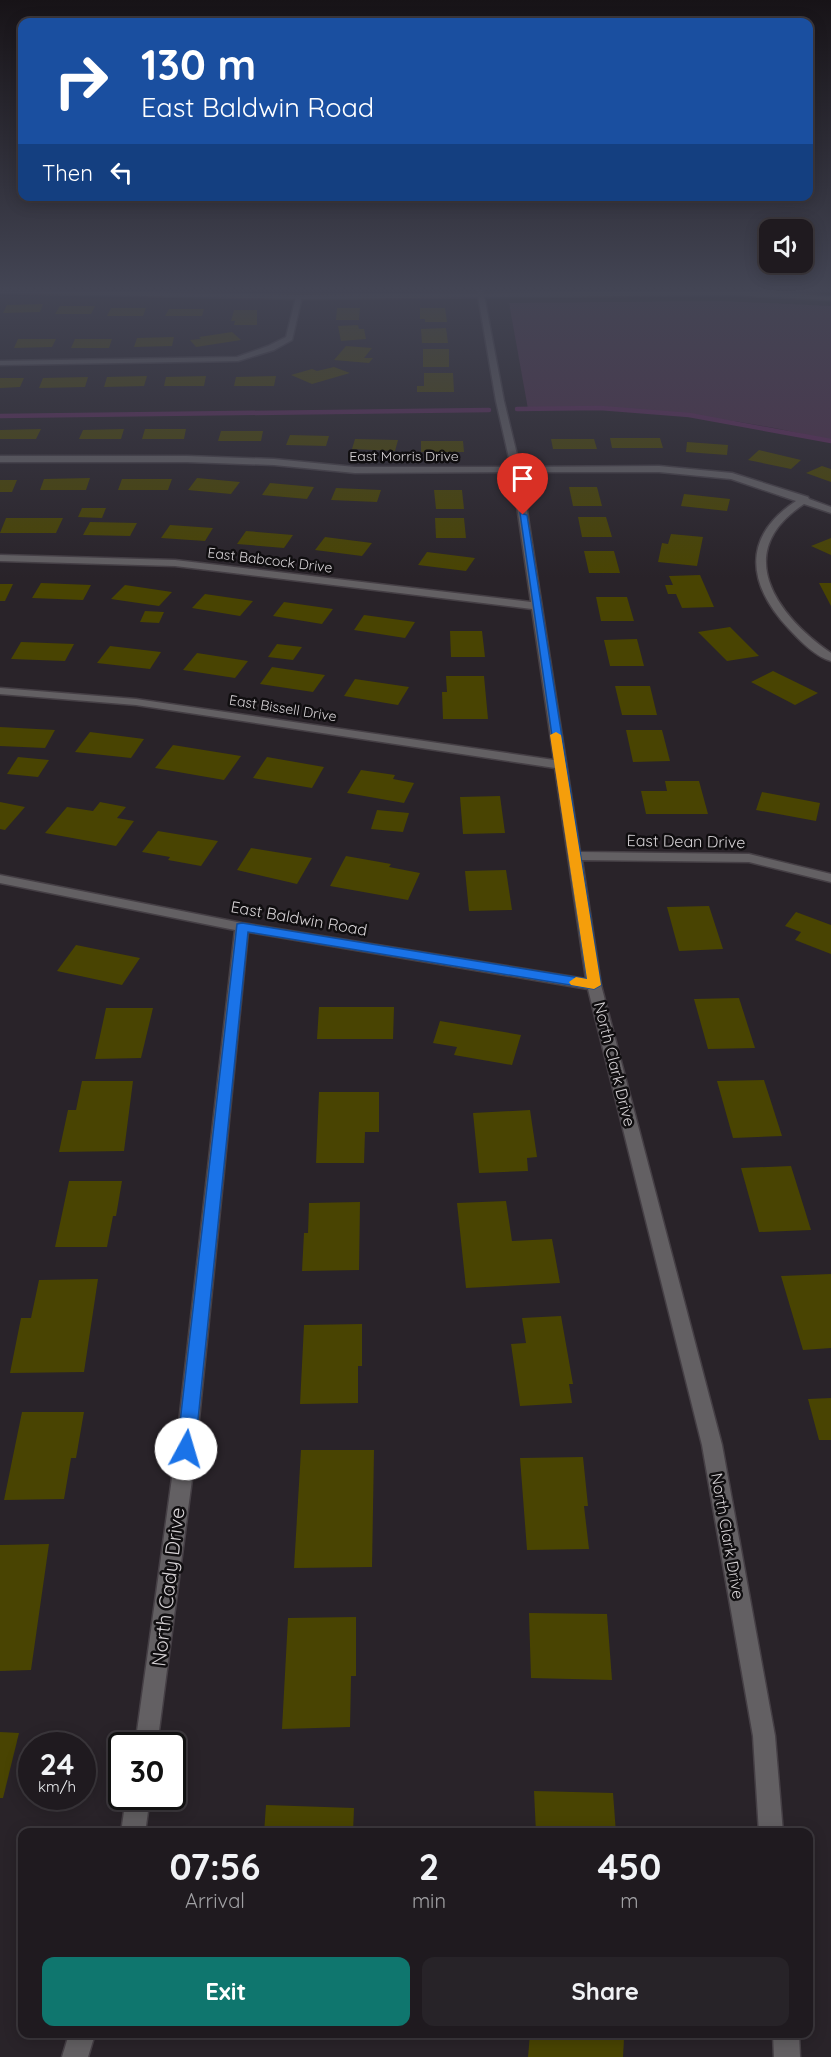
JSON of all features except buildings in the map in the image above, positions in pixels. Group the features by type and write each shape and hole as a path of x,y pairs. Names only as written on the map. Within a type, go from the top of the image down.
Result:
{"street":[{"name":"North Clark Drive","path":"499,386 516,469 594,985 712,1445 764,1736 771,1828"},
{"name":"East Morris Drive","path":"0,459 187,459 274,462 355,470 659,469 732,476 805,499 831,510"},
{"path":"805,499 785,512 773,525 764,540 759,564 761,578 777,610 831,658"},
{"name":"East Babcock Drive","path":"0,558 186,564 536,606"},
{"name":"East Bissell Drive","path":"0,691 136,702 560,765"},
{"name":"East Dean Drive","path":"574,856 749,858 831,878"},
{"name":"East Baldwin Road","path":"0,879 242,927 594,985"},
{"name":"North Cady Drive","path":"148,1732 186,1449 242,927"},
{"path":"134,1828 136,1810"},
{"path":"75,2057 81,2038"},
{"path":"786,2038 787,2057"}],"shaded area":[{"path":"524,386 831,386 831,441 756,425 681,414 528,409"}],"waterway":[{"path":"517,409 600,408 689,415 831,441"},
{"path":"0,416 489,410"}],"slow traffic":[{"path":"556,735 594,985 576,982"}],"route":[{"path":"186,1449 242,927 594,985 523,515"}]}
